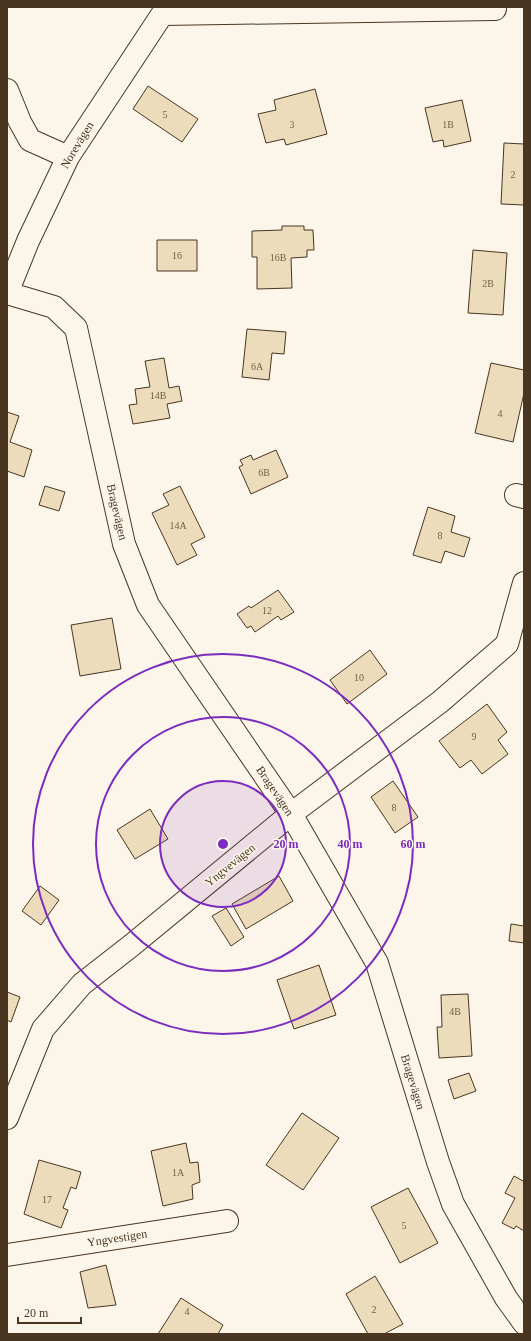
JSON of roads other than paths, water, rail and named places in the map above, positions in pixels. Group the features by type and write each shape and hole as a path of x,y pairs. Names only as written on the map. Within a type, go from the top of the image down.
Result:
{"street":[{"path":"165,10 495,9"},
{"name":"Norevägen","path":"7,293 28,241 68,157 165,10"},
{"path":"7,90 20,122 30,140 68,157"},
{"name":"Bragevägen","path":"7,293 54,307 76,328 124,544 148,604 291,814 377,963 438,1162 453,1204 506,1298 524,1323"},
{"name":"Yngvevägen","path":"7,1118 43,1029 82,984 132,945 291,814 440,702 507,644 524,583"},
{"name":"Yngvestigen","path":"7,1255 227,1221"}]}
